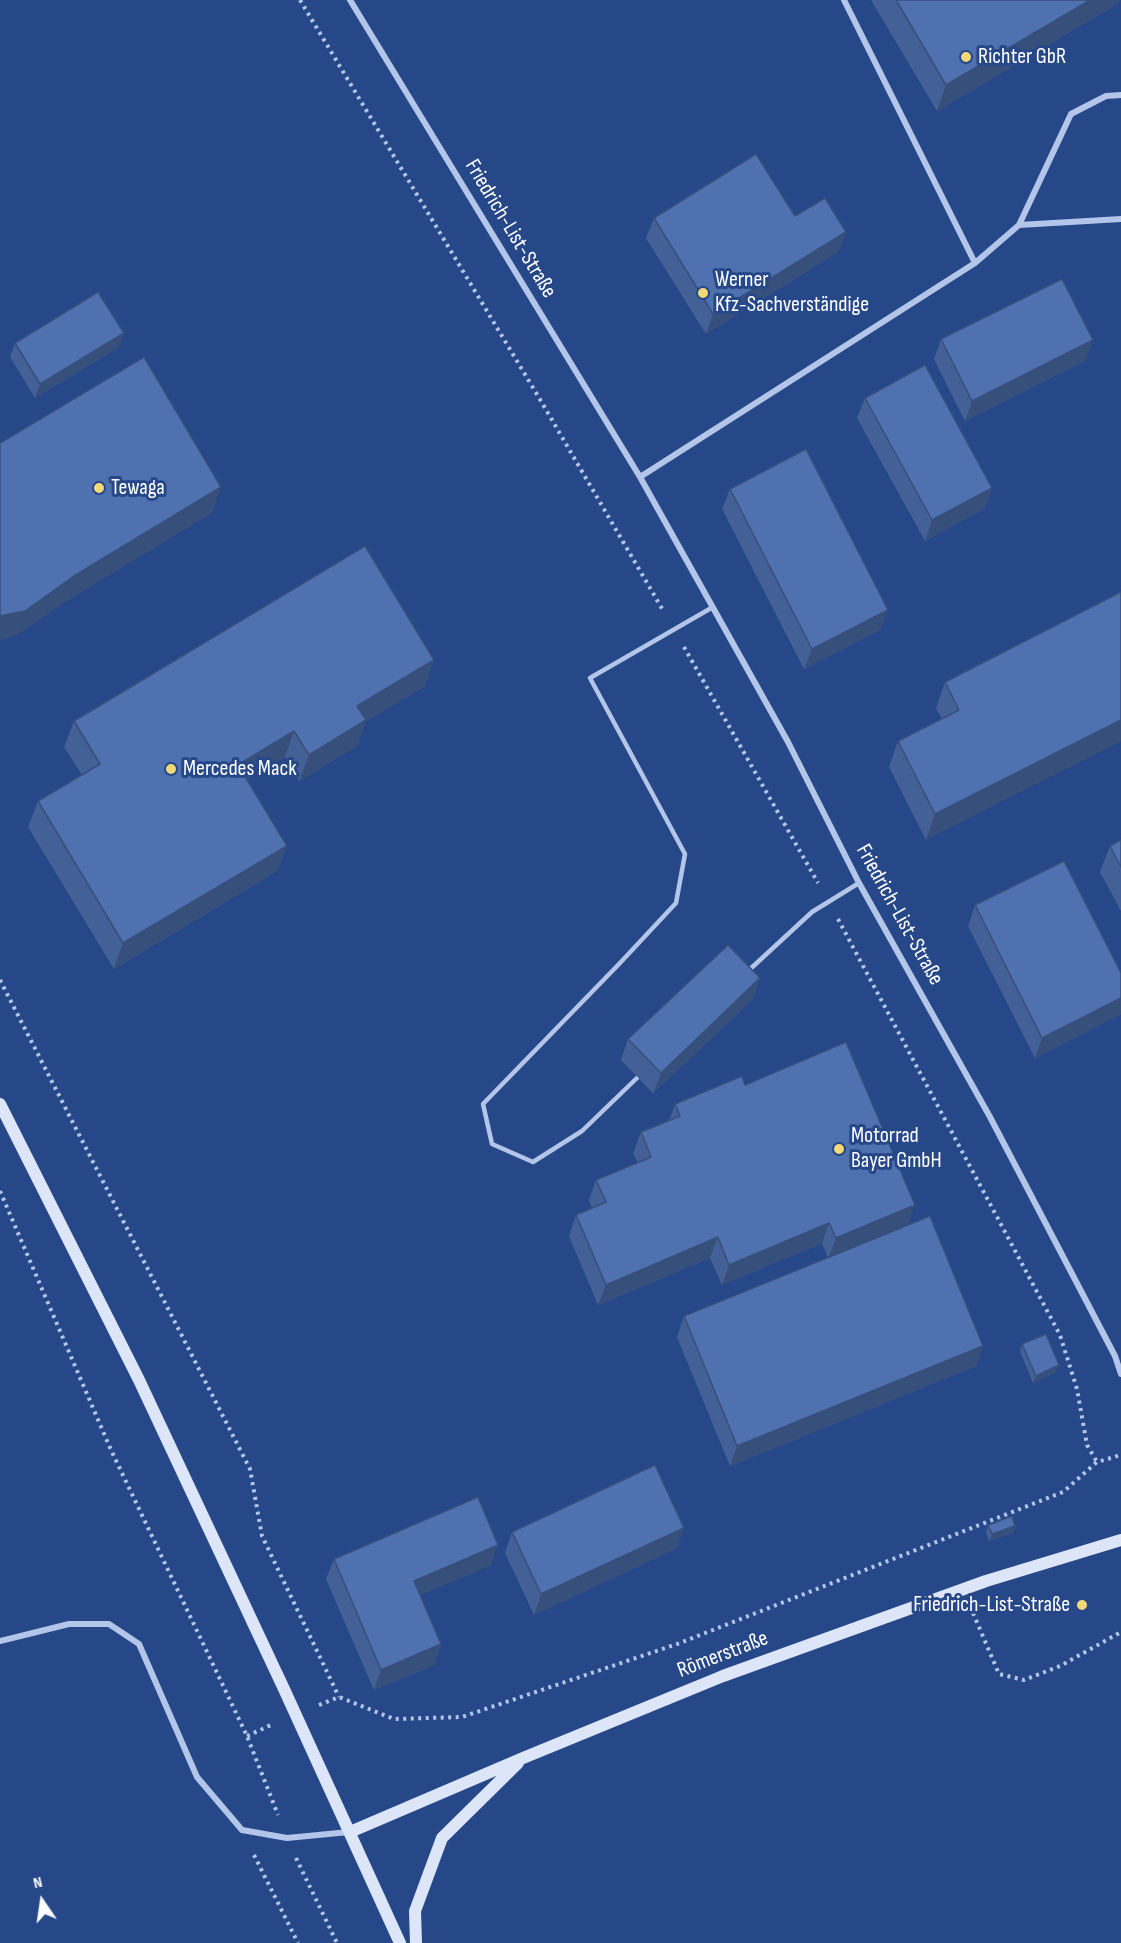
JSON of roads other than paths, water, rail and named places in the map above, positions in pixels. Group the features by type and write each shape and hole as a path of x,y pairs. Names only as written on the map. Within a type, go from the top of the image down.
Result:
{"main road":[{"path":"0,1104 139,1380 400,1943"},
{"name":"Römerstraße","path":"350,1832 723,1676 963,1590 1121,1540"},
{"path":"416,1943 415,1911 442,1838 523,1758"}],"street":[{"name":"Friedrich-List-Straße","path":"350,0 640,477 713,607 792,749 860,883 1118,1355 1121,1374"},
{"path":"843,0 975,263"},
{"path":"640,477 975,263 1019,225 1071,114 1106,96 1121,95"},
{"path":"1019,225 1121,219"},
{"path":"0,1641 69,1624 109,1624 140,1644 197,1777 242,1830 287,1838 350,1832"}],"lane":[{"path":"638,1077 582,1131 533,1162 492,1144 483,1104 676,903 685,854 590,678 713,607"},
{"path":"744,974 812,912 860,883"}],"place":[{"name":"Richter GbR","path":"966,57"},
{"name":"Werner Kfz-Sachverständige","path":"703,293"},
{"name":"Tewaga","path":"99,488"},
{"name":"Mercedes Mack","path":"171,769"},
{"name":"Motorrad Bayer GmbH","path":"839,1149"},
{"name":"Friedrich-List-Straße","path":"1082,1605"}]}
